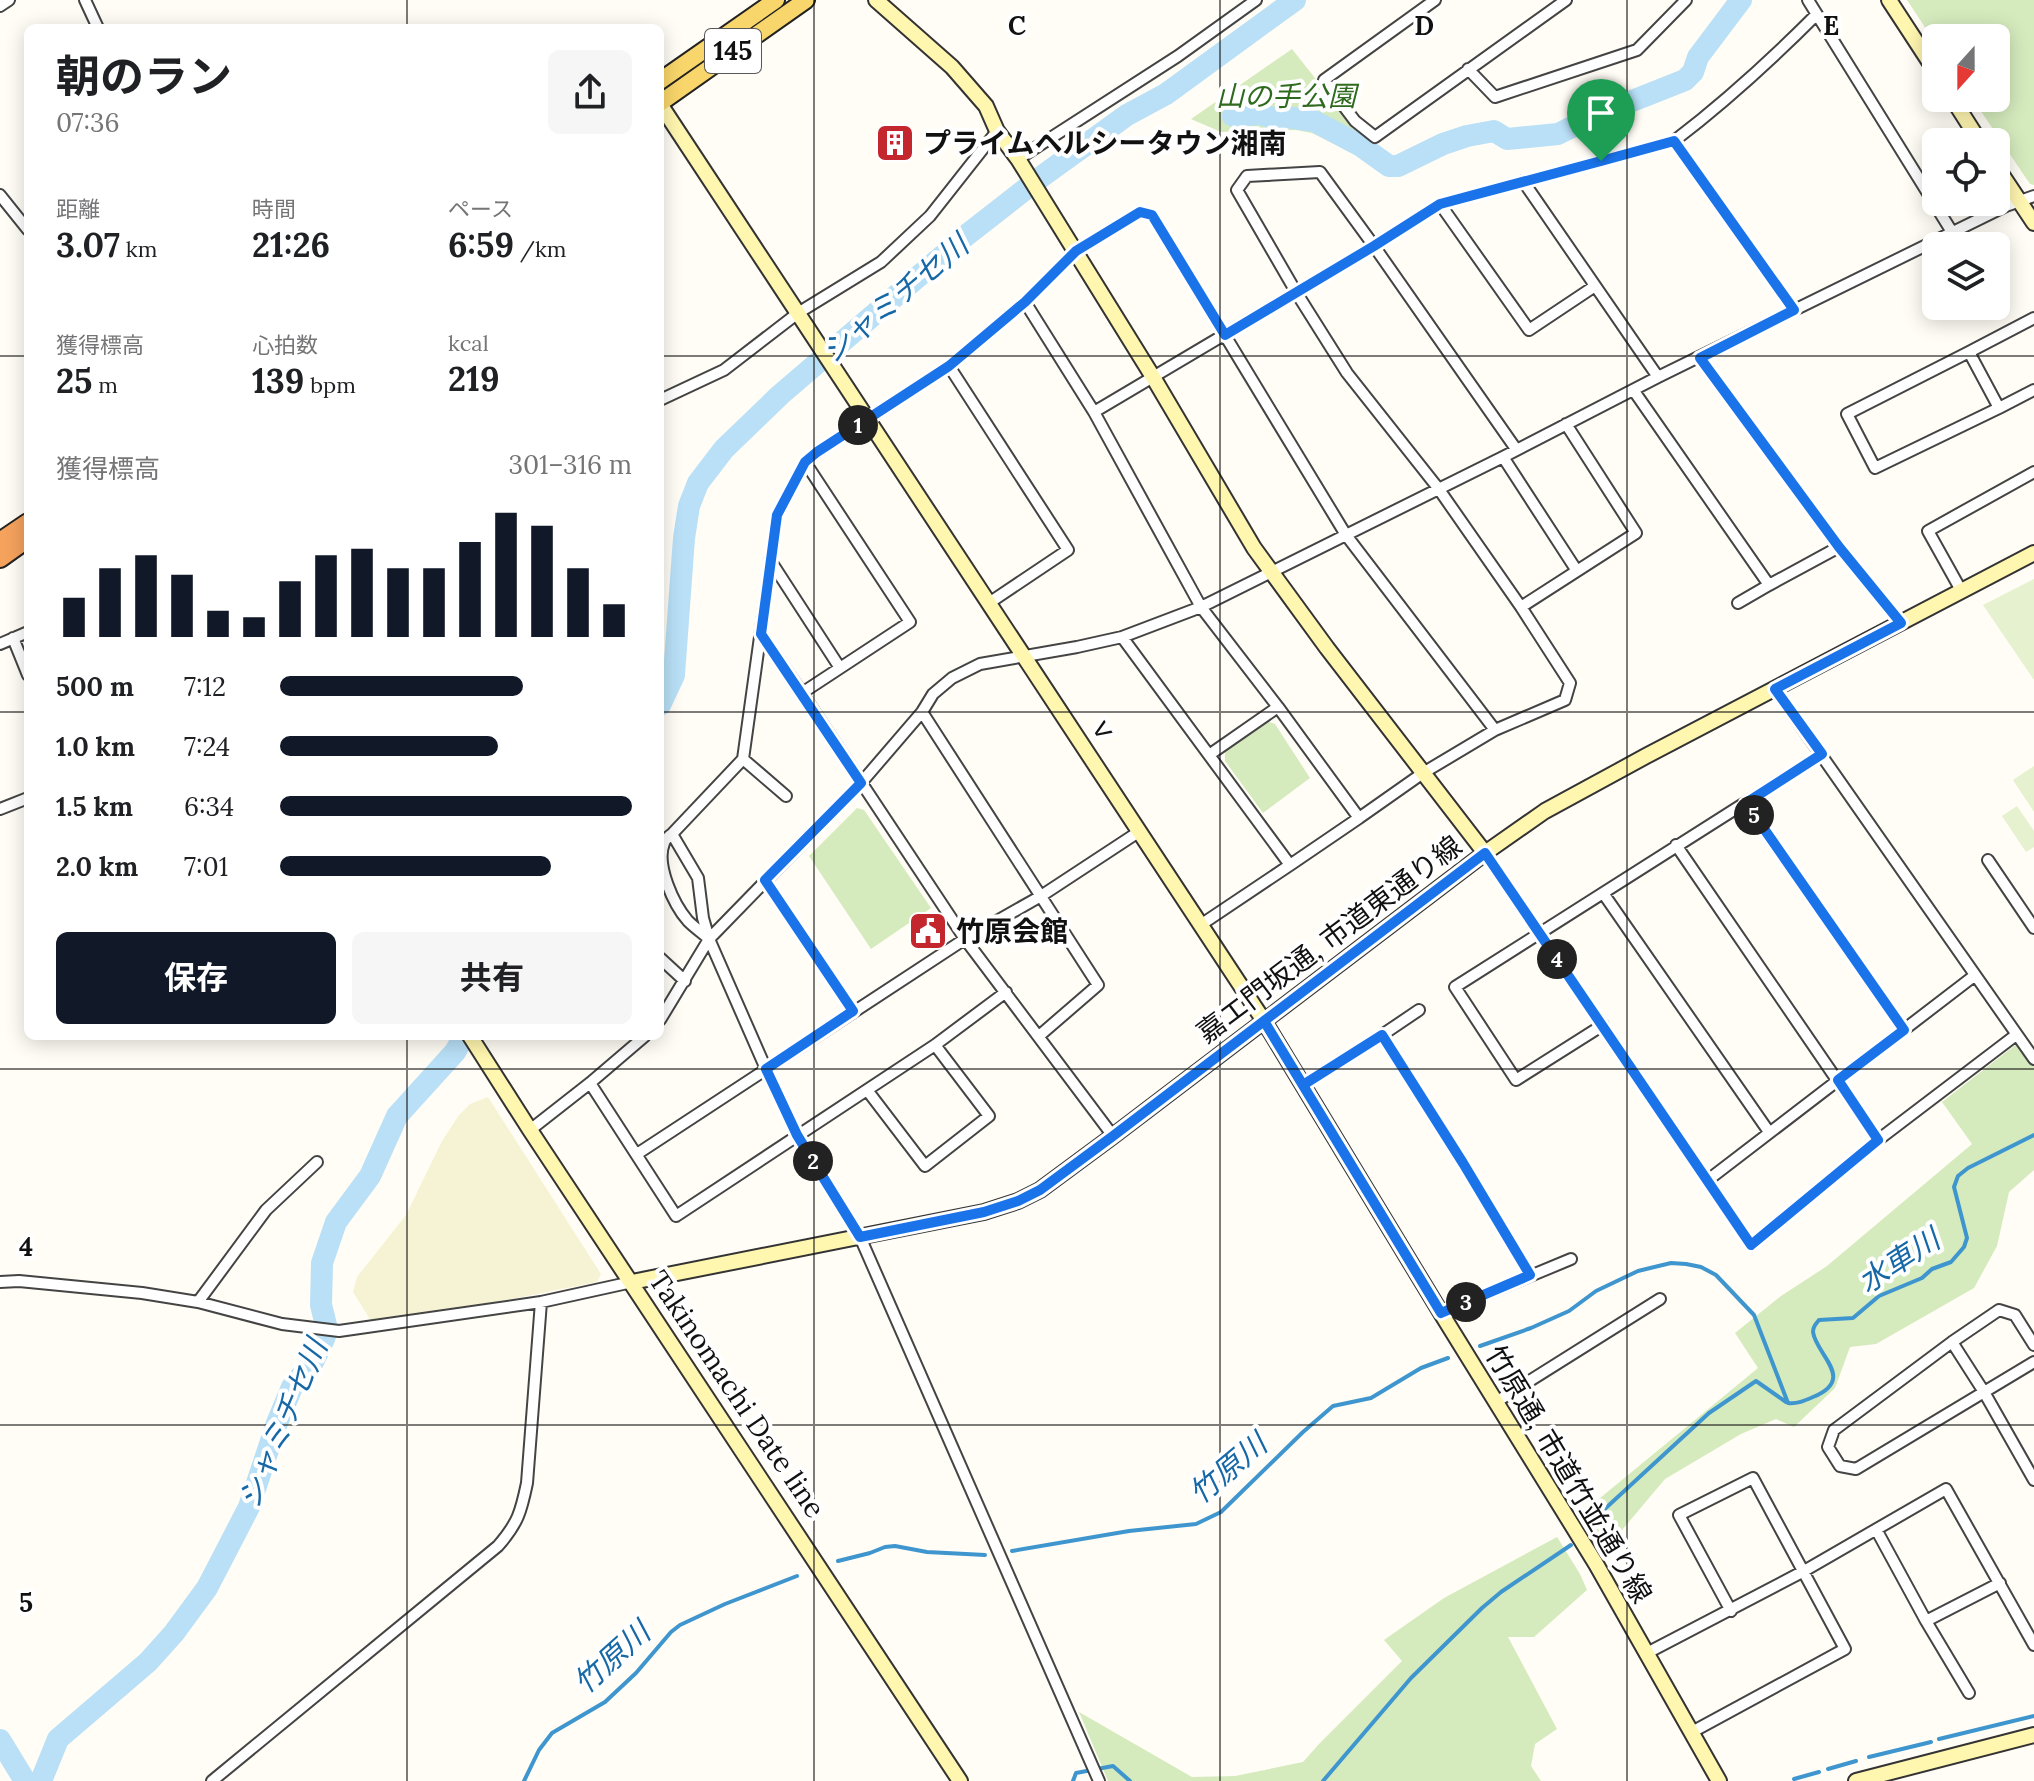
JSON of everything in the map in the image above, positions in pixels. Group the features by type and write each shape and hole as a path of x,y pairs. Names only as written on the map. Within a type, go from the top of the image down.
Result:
{"highway":[{"path":"0,542 24,526"},
{"path":"0,558 24,541"}],"main road":[{"name":"145","path":"664,78 776,0"},
{"name":"145","path":"664,100 806,0"}],"street":[{"path":"0,6 9,0"},
{"path":"85,0 96,24"},
{"path":"876,0 952,67 986,106 997,131 1076,251 1254,548 1485,853 1751,1245 1878,1140 2016,1035"},
{"path":"1020,164 1256,0"},
{"path":"1435,0 1324,80 1355,121 1375,137 1566,0"},
{"path":"1468,69 1495,97 1637,50 1686,0"},
{"path":"1808,0 1952,232 2034,196"},
{"path":"1889,0 1922,51"},
{"path":"1094,412 1440,204 1674,141 1768,63 1816,15"},
{"path":"664,109 1025,657"},
{"path":"664,398 724,370 798,313 881,262 930,216 997,131"},
{"path":"1674,141 1794,310"},
{"path":"1202,924 1423,773 1495,730 1565,700 1570,683 1438,488 1347,373 1237,190 1247,176 1320,172 1516,449"},
{"path":"1523,181 1658,377"},
{"path":"2010,187 2034,223"},
{"path":"0,195 24,225"},
{"path":"1440,204 1529,330 1595,286"},
{"path":"664,841 743,759 777,515 805,462 949,366 1025,302 1076,251 1140,212 1152,215 1346,535 1495,730"},
{"path":"664,1014 709,939 861,783 922,712 933,694 952,678 980,664 1122,637 1201,607 1922,247"},
{"path":"1025,302 1094,412 1201,607 1359,818"},
{"path":"2034,318 1847,414 1875,468 2034,390"},
{"path":"1969,352 1999,408"},
{"path":"1700,358 1839,547 1901,623"},
{"path":"949,366 1068,550 989,603"},
{"path":"1634,391 1769,585"},
{"path":"1521,607 1636,533 1566,424"},
{"path":"1503,457 1577,571"},
{"path":"802,693 910,622 805,462"},
{"path":"1962,592 1928,531 2034,472"},
{"path":"1738,603 1839,547"},
{"name":"嘉エ門坂通, 市道東通り線","path":"632,1282 984,1212 1040,1190 1485,853 1545,811 2034,553"},
{"path":"770,560 840,668"},
{"path":"0,644 24,634"},
{"path":"761,634 965,939 1113,1136"},
{"path":"1122,637 1290,865"},
{"path":"13,638 24,665"},
{"name":"ｖ","path":"1025,657 1140,831"},
{"path":"1775,689 2034,1059"},
{"path":"1209,755 1278,707"},
{"path":"922,712 1098,985 1039,1036"},
{"path":"1603,1025 1516,1080 1455,987 1822,754"},
{"path":"743,759 786,796"},
{"path":"0,809 24,800"},
{"path":"1746,803 1904,1030"},
{"path":"637,1154 965,939 1041,896 1140,831"},
{"name":"竹原通, 市道竹並通り線","path":"1140,831 1264,1021 1596,1564 1719,1781"},
{"path":"672,834 698,878 709,939 766,1069 797,1135 860,1237 1099,1781"},
{"path":"1676,845 1878,1140"},
{"path":"1988,860 2034,928"},
{"path":"664,873 679,908 689,922 709,939"},
{"path":"765,880 853,1011"},
{"path":"1603,893 1769,1132"},
{"path":"664,962 685,981"},
{"path":"1708,1180 1974,976"},
{"path":"590,1083 676,1216 935,1045 1006,992"},
{"path":"1303,1085 1419,1010"},
{"path":"1382,1035 1530,1275"},
{"path":"530,1130 590,1083 638,1040"},
{"name":"Takinomachi Date line","path":"474,1042 960,1781"},
{"path":"867,1090 925,1166 989,1116 935,1045"},
{"path":"198,1302 266,1210 317,1162"},
{"path":"1441,1313 1571,1259"},
{"path":"0,1282 94,1288 198,1302 282,1324 339,1331 541,1302 632,1282"},
{"path":"1496,1402 1660,1299"},
{"path":"212,1781 498,1546 513,1528 522,1509 527,1483 541,1302"},
{"path":"2034,1345 2015,1315 1999,1310 1834,1430 1828,1447 1840,1466 1856,1469 2034,1362"},
{"path":"1952,1342 2032,1472"},
{"path":"1692,1732 1845,1649 1753,1478 1679,1515 1731,1611"},
{"path":"1647,1653 1877,1531 1946,1489 2034,1645"},
{"path":"1877,1531 1969,1693"},
{"path":"1926,1621 2000,1583"},
{"path":"1856,1781 1878,1778 2034,1735"}],"shaded area":[{"path":"488,1097 601,1274 597,1282 486,1304 371,1321 353,1292 357,1277 406,1215 442,1141 459,1115 470,1104"}],"green space":[{"path":"1907,0 2034,0 2034,185 2030,184 2010,154 2010,128 1992,128 1981,112 2010,112 2010,24 1923,24"},
{"name":"山の手公園","path":"1292,49 1357,131 1346,150 1312,133 1296,130 1221,132 1191,119"},
{"path":"2034,579 2034,680 1983,605"},
{"path":"1267,721 1275,724 1310,778 1263,813 1225,761 1225,751"},
{"path":"2034,766 2034,812 2013,780"},
{"path":"2017,806 2034,831 2034,847 2026,852 2002,816"},
{"path":"857,808 864,810 931,908 871,949 809,856"},
{"path":"2018,1043 2034,1064 2034,1170 2009,1192 1997,1246 1974,1288 1876,1344 1850,1347 1835,1388 1794,1427 1776,1419 1741,1434 1665,1479 1601,1555 1577,1517 1758,1368 1735,1333 1781,1296 1827,1266 1972,1144 1942,1102"},
{"path":"1557,1537 1587,1590 1534,1637 1508,1637 1557,1729 1535,1744 1531,1766 1541,1781 1108,1781 1079,1712 1192,1777 1235,1776 1303,1762 1402,1661 1384,1640 1444,1598"}],"waterway":[{"name":"シャミチセ川","path":"664,696 674,675 689,506 698,483 724,449 780,395 968,234 1127,115 1166,94 1295,0"},
{"path":"1233,116 1260,114 1314,121 1361,146 1389,166 1398,166 1467,136 1494,131 1507,139 1558,134 1595,121 1622,105 1685,80 1693,72 1698,57 1741,0"},
{"name":"シャミチセ川","path":"41,1781 58,1739 148,1662 207,1588 249,1507 292,1387 313,1362 324,1339 327,1329 321,1305 322,1263 336,1222 370,1176 397,1116 455,1052 462,1040"},
{"name":"水車川","path":"1788,1403 1813,1397 1826,1390 1832,1382 1831,1366 1813,1332 1819,1320 1853,1318 1879,1296 1951,1262 1964,1247 1967,1238 1954,1187 1958,1176 2034,1135"},
{"name":"竹原川","path":"1480,1346 1569,1311 1596,1291 1638,1271 1671,1263 1686,1264 1716,1275 1754,1315 1788,1403"},
{"name":"竹原川","path":"1012,1551 1129,1531 1196,1524 1221,1512 1333,1406 1371,1398 1421,1368 1448,1358"},
{"path":"1583,1529 1709,1413 1756,1381 1786,1402"},
{"path":"1323,1781 1411,1678 1482,1608 1571,1545"},
{"name":"竹原川","path":"838,1561 895,1546 927,1552 985,1555"},
{"name":"竹原川","path":"524,1781 539,1750 552,1733 605,1702 680,1625 797,1576"},
{"path":"1939,1739 2034,1716"},
{"name":"シャミチセ川","path":"0,1740 25,1781"},
{"path":"1869,1757 1931,1742"},
{"path":"1828,1769 1856,1761"},
{"path":"1073,1781 1076,1773 1113,1766 1130,1781"},
{"path":"1794,1779 1819,1772"}],"place":[{"name":"プライムヘルシータウン湘南","path":"895,143"},
{"name":"竹原会館","path":"928,931"}],"route":[{"path":"1601,161 1440,204 1225,335 1152,215 1140,212 1076,251 1025,302 949,366 805,462 777,515 761,634 861,783 765,880 853,1011 766,1069 797,1135 860,1237 984,1212 1040,1190 1264,1021 1441,1313 1530,1275 1382,1035 1303,1085 1264,1021 1485,853 1751,1245 1878,1140 1838,1080 1904,1030 1746,803 1822,754 1775,689 1901,623 1839,547 1700,358 1794,310 1674,141 1601,161"}]}
